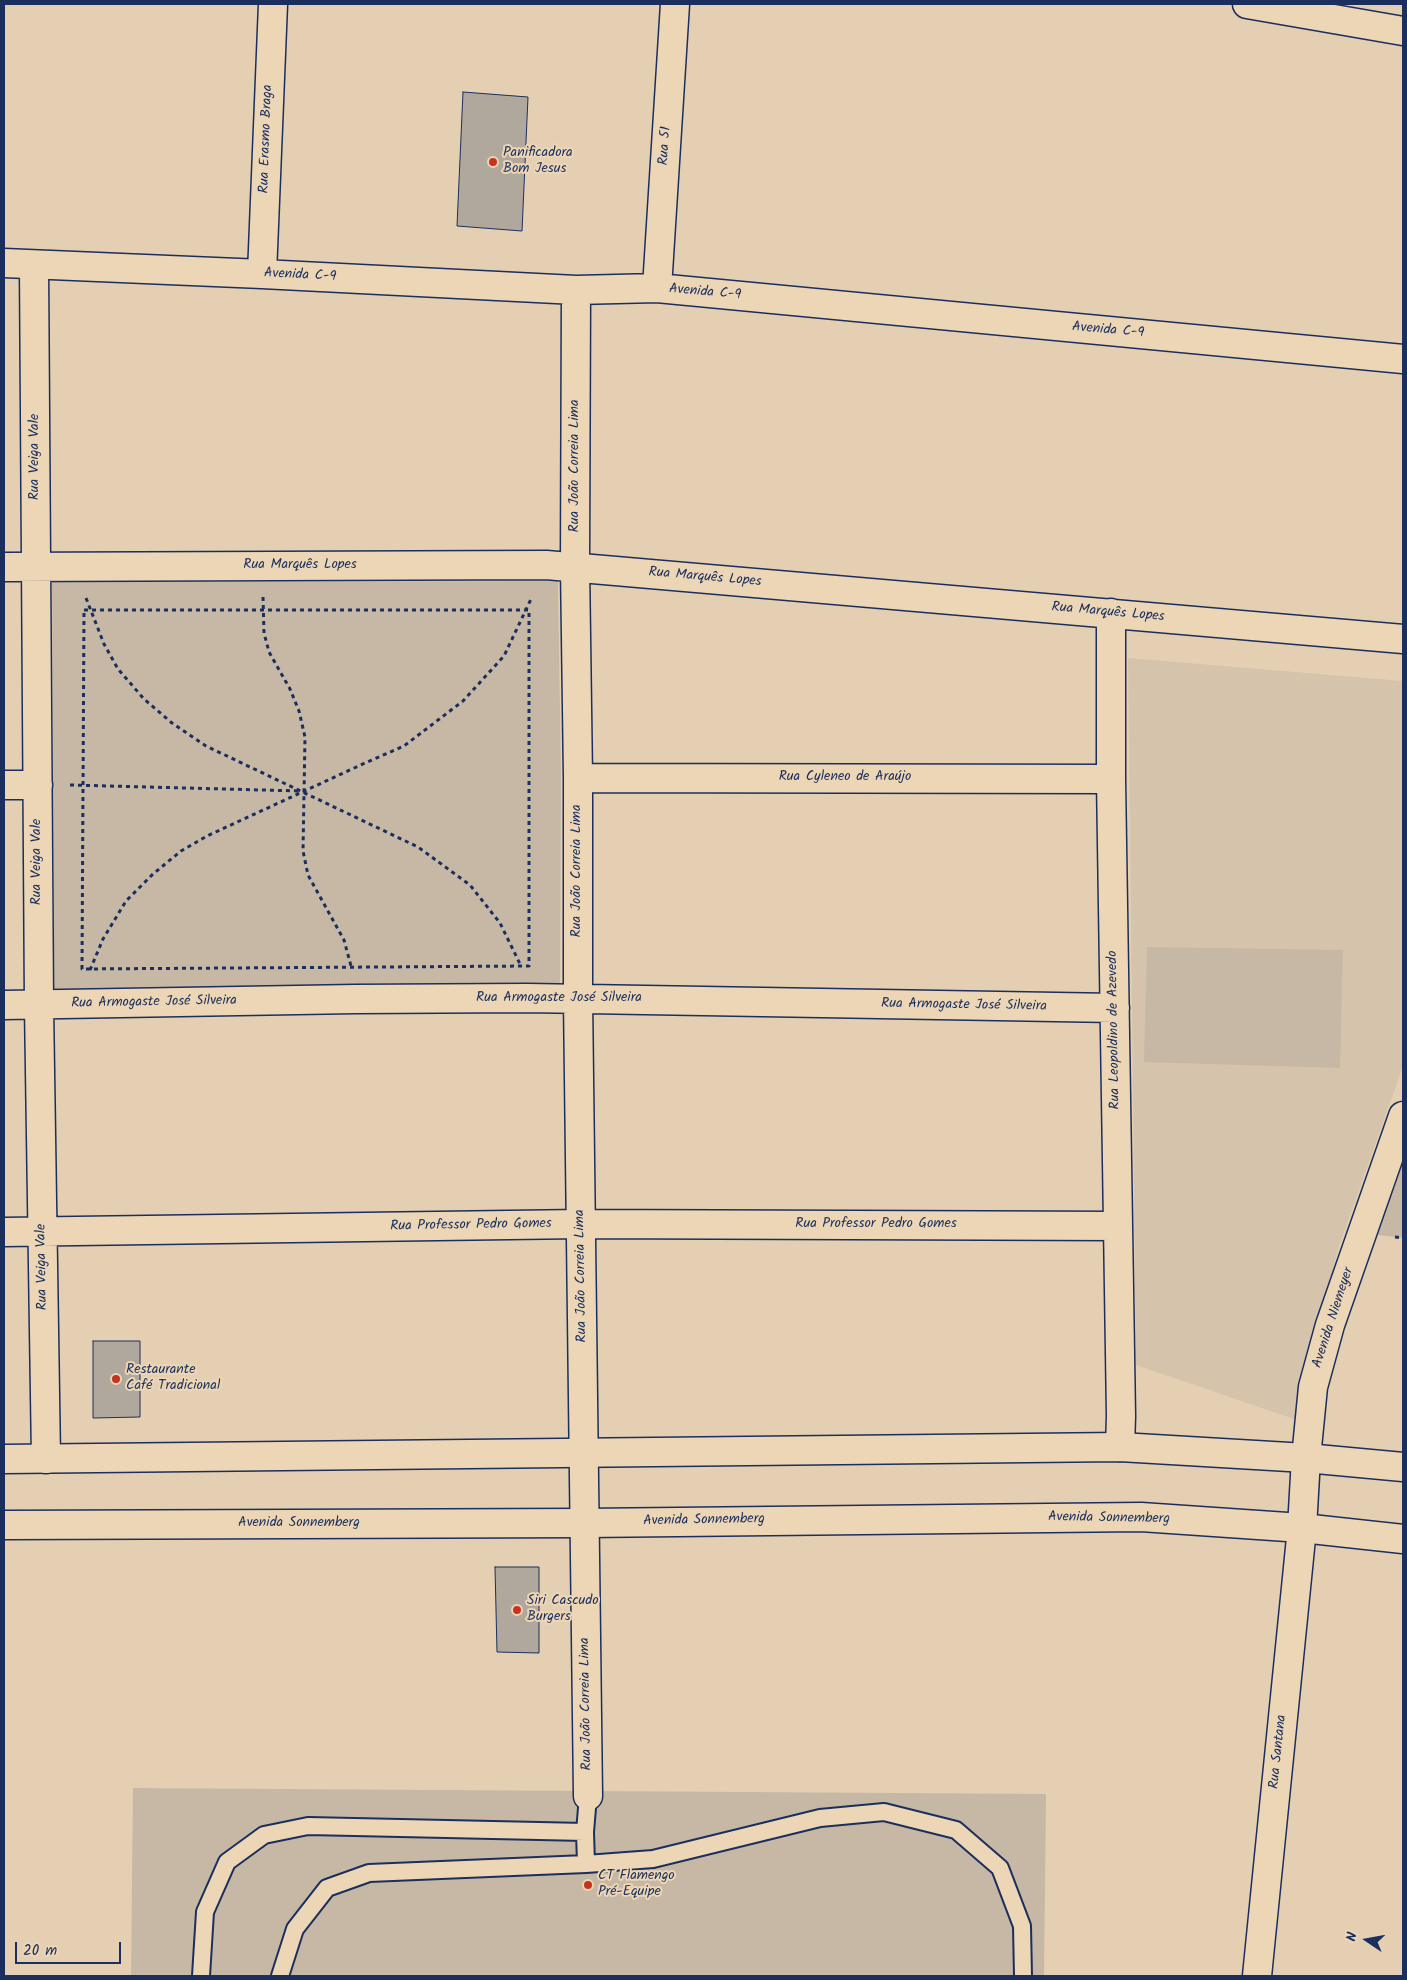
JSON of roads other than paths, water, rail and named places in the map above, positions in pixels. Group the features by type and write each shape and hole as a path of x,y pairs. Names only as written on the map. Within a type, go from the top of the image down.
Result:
{"street":[{"name":"Rua Erasmo Braga","path":"262,274 273,4"},
{"name":"Rua 51","path":"657,288 675,4"},
{"path":"1248,4 1403,32"},
{"name":"Avenida C-9","path":"4,263 576,290 657,288 1403,359"},
{"name":"Rua Veiga Vale","path":"34,265 42,1232 46,1459"},
{"name":"Rua João Correia Lima","path":"576,290 575,566 578,778 578,999 588,1796"},
{"name":"Rua Marquês Lopes","path":"4,567 575,566 1403,638"},
{"name":"Rua Leopoldino de Azevedo","path":"1111,613 1111,778 1120,1447"},
{"name":"Rua Cyleneo de Araújo","path":"578,778 1111,778"},
{"path":"4,785 38,785"},
{"name":"Rua Armogaste José Silveira","path":"4,1005 527,998 1115,1008"},
{"name":"Avenida Niemeyer","path":"1302,1528 1313,1387 1330,1325 1403,1116"},
{"name":"Rua Professor Pedro Gomes","path":"4,1232 581,1224 1118,1226"},
{"path":"4,1459 1120,1447 1306,1458 1403,1468"},
{"name":"Avenida Sonnemberg","path":"4,1525 586,1523 1141,1517 1302,1528 1403,1539"},
{"name":"Rua Santana","path":"1262,1976 1302,1528"}],"lane":[{"path":"586,1864 585,1832 588,1796"},
{"path":"280,1976 295,1929 327,1888 369,1873 586,1864 652,1859 820,1818 884,1812 956,1830 1000,1868 1022,1926 1023,1976"},
{"path":"201,1976 205,1912 227,1862 264,1835 308,1826 585,1832"}],"place":[{"name":"Panificadora Bom Jesus","path":"493,162"},
{"name":"Restaurante Café Tradicional","path":"116,1379"},
{"name":"Siri Cascudo Burgers","path":"517,1610"},
{"name":"CT Flamengo Pré-Equipe","path":"588,1885"}]}
